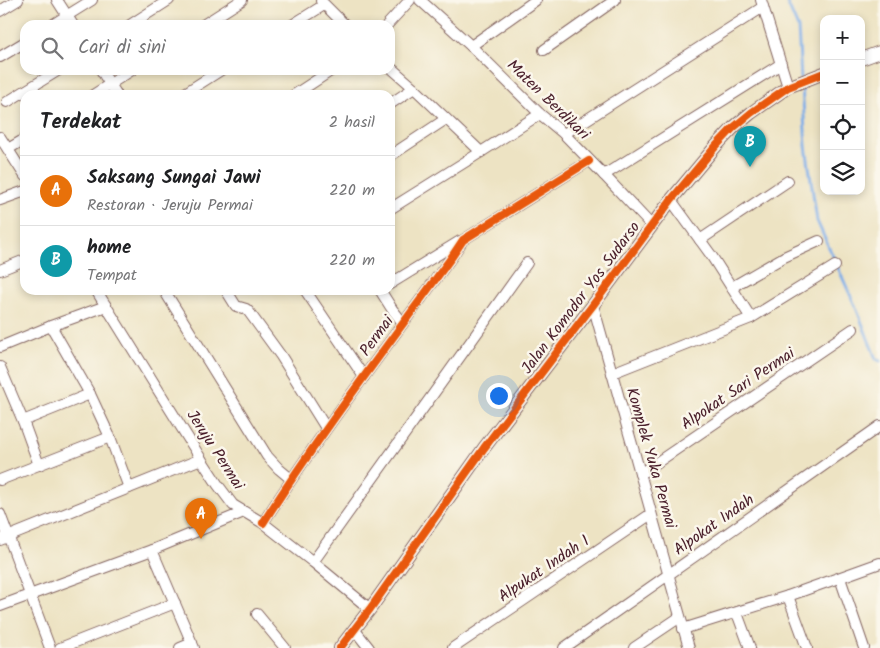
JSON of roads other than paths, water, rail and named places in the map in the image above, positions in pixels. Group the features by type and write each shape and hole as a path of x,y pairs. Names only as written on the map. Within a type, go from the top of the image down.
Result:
{"street":[{"path":"0,11 18,0"},
{"path":"57,0 70,20"},
{"path":"60,20 92,0"},
{"path":"138,20 169,0"},
{"path":"211,20 242,0"},
{"name":"Maten Berdikari","path":"420,0 471,46 540,114 564,134 652,226"},
{"path":"471,46 536,0"},
{"path":"544,50 615,0"},
{"path":"299,20 322,2 340,20"},
{"path":"391,20 405,2"},
{"path":"564,134 762,3 789,86"},
{"path":"0,57 20,45"},
{"path":"865,58 880,52"},
{"path":"604,175 781,64"},
{"path":"395,71 481,152"},
{"path":"26,90 51,75"},
{"path":"104,75 114,90"},
{"path":"101,90 124,75"},
{"path":"190,90 214,75"},
{"path":"302,90 324,75"},
{"name":"Jalan Komodor Yos Sudarso","path":"340,648 370,609 484,448 671,200 716,146 751,113 789,86 818,75"},
{"path":"395,101 414,88"},
{"path":"7,102 20,94"},
{"path":"395,207 540,114"},
{"path":"395,153 446,119"},
{"path":"0,138 20,168"},
{"path":"8,150 20,142"},
{"name":"Permai","path":"263,523 326,428 463,240 589,161"},
{"path":"700,240 788,181"},
{"path":"0,200 20,193"},
{"path":"671,200 732,287 751,318"},
{"path":"395,281 463,240"},
{"path":"732,287 784,257 819,241"},
{"path":"0,270 20,262"},
{"path":"313,562 527,263"},
{"path":"612,373 751,318 835,266"},
{"name":"Jeruju Permai","path":"99,295 201,459 233,505 263,523 370,609"},
{"path":"167,295 267,456 279,470 291,479"},
{"path":"229,295 236,306 249,312 326,428"},
{"path":"308,295 364,376"},
{"path":"383,295 403,323"},
{"name":"Komplek Yuka Permai","path":"593,305 688,648"},
{"path":"0,347 106,306"},
{"path":"51,326 90,394 110,437 129,488"},
{"name":"Alpokat Sari Permai","path":"640,474 853,329"},
{"path":"0,367 39,465"},
{"path":"23,422 90,394"},
{"name":"Alpokat Indah","path":"564,648 880,426"},
{"path":"0,480 110,437"},
{"path":"4,539 201,459"},
{"path":"0,606 152,550 244,512"},
{"path":"0,514 4,539 30,594 50,648"},
{"name":"Alpukat Indah 1","path":"453,648 651,514"},
{"path":"152,550 193,646 180,648"},
{"path":"683,629 788,596 880,563"},
{"path":"840,578 864,648"},
{"path":"788,596 807,648"},
{"path":"60,648 175,603"},
{"path":"737,613 750,648"},
{"path":"257,614 286,648"},
{"path":"634,648 680,617"},
{"path":"354,628 369,648"}],"waterway":[{"path":"786,0 798,28 801,79"},
{"path":"802,86 806,146 817,221 857,310 876,359 880,361"}],"place":[{"name":"home","path":"750,167"},
{"name":"Saksang Sungai Jawi","path":"201,539"}]}
